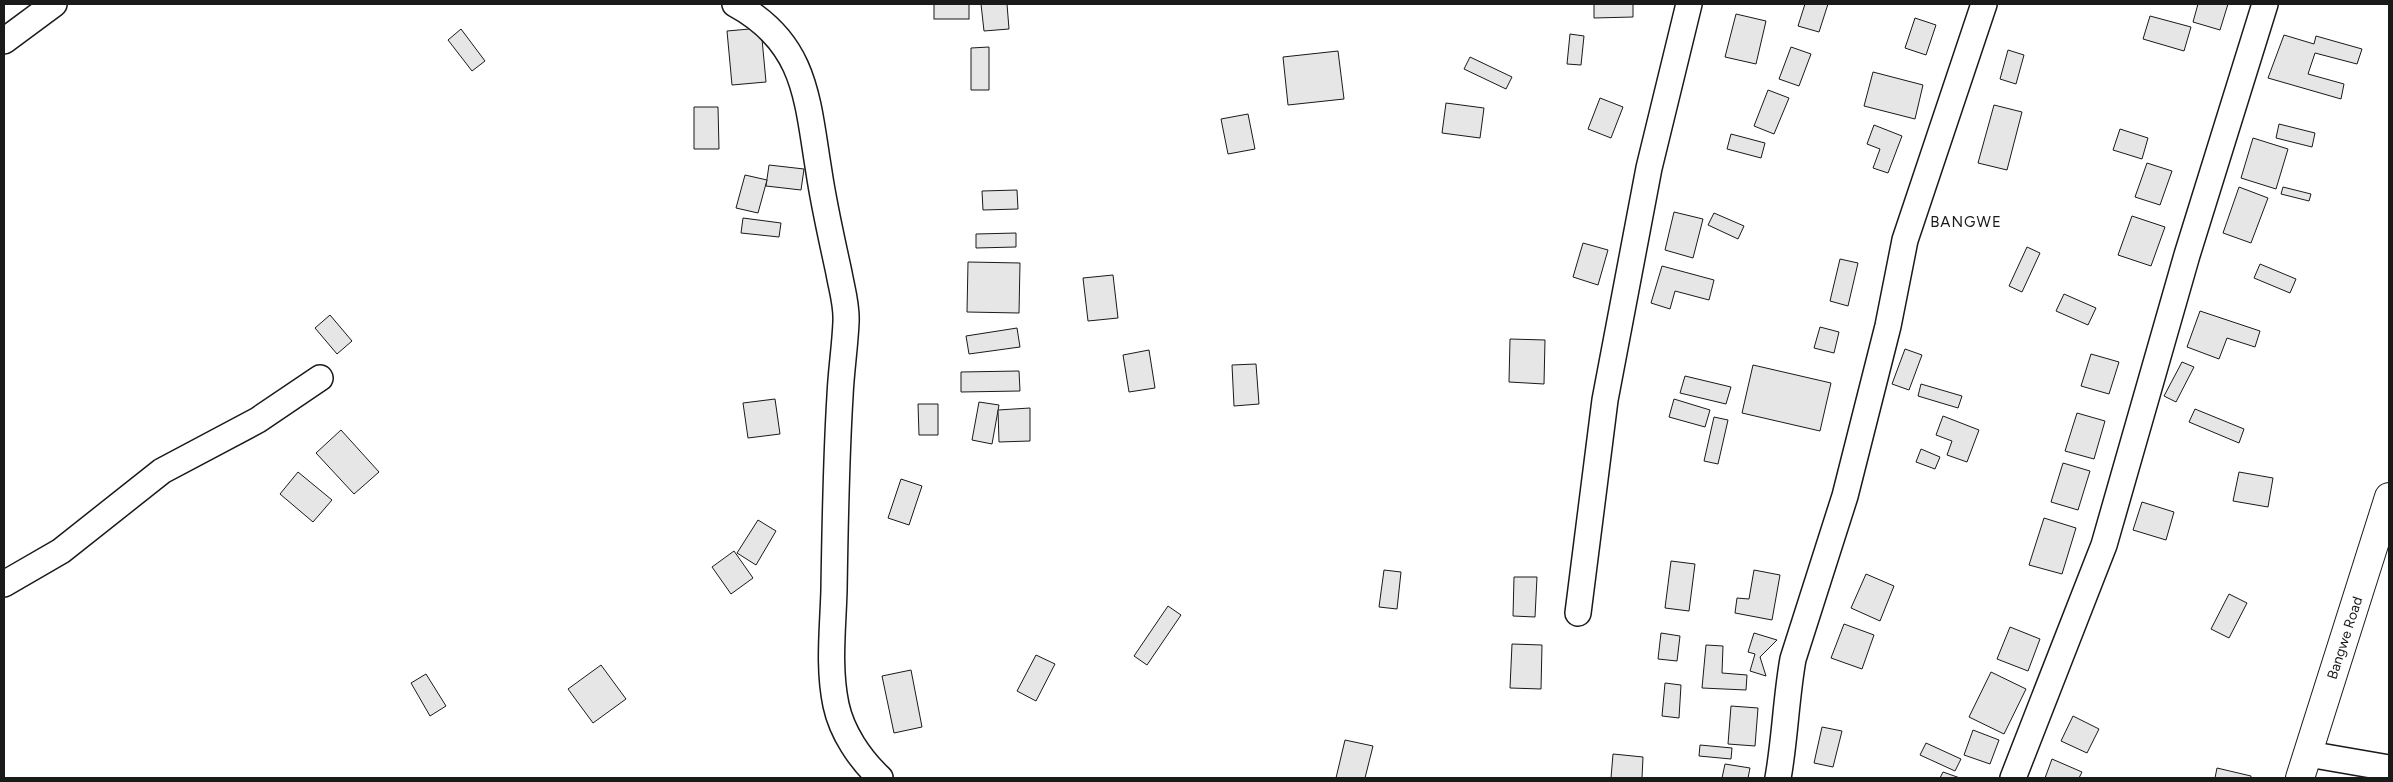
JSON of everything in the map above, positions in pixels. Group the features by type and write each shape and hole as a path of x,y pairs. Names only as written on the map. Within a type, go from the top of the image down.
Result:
{"street":[{"path":"4,41 54,4"},
{"path":"735,4 753,14 774,31 792,58 811,112 822,196 846,301 834,509 832,675 836,706 846,733 865,764 880,778"},
{"path":"1578,613 1607,390 1649,168 1689,4"},
{"path":"1778,778 1786,734 1788,684 1793,659 1845,496 1888,326 1905,240 1984,4"},
{"path":"2014,778 2104,545 2187,255 2265,4"},
{"path":"4,584 61,551 162,471 258,420 320,378"},
{"name":"Bangwe Road","path":"2304,766 2389,497"},
{"path":"2304,766 2389,768"}],"building":[{"path":"934,4 969,4 969,19 934,19"},
{"path":"981,4 1007,4 1009,29 984,31"},
{"path":"1594,4 1633,4 1633,17 1594,18"},
{"path":"1805,4 1828,4 1819,32 1798,26"},
{"path":"2198,4 2228,4 2220,30 2193,22"},
{"path":"1736,14 1766,21 1756,64 1725,57"},
{"path":"2150,16 2191,27 2184,51 2143,39"},
{"path":"1915,18 1936,25 1926,55 1905,48"},
{"path":"761,28 766,82 732,85 727,31"},
{"path":"461,29 485,61 472,71 448,40"},
{"path":"1570,34 1584,36 1581,65 1567,64"},
{"path":"2284,35 2314,44 2316,36 2362,49 2357,64 2315,53 2308,74 2344,84 2341,99 2268,78"},
{"path":"989,47 989,90 971,90 971,48"},
{"path":"1791,47 1811,54 1799,86 1779,79"},
{"path":"2008,50 2024,55 2016,84 2000,79"},
{"path":"1338,51 1344,99 1288,105 1283,57"},
{"path":"1470,57 1512,77 1506,89 1464,69"},
{"path":"1873,72 1923,85 1915,119 1864,106"},
{"path":"1768,90 1789,98 1774,134 1754,126"},
{"path":"1600,98 1623,107 1611,138 1588,129"},
{"path":"1446,103 1484,108 1480,138 1442,133"},
{"path":"1994,105 2022,112 2007,170 1978,163"},
{"path":"694,107 718,107 719,149 694,149"},
{"path":"1248,114 1255,149 1228,154 1221,119"},
{"path":"2279,124 2315,133 2312,147 2276,138"},
{"path":"1874,125 1902,136 1888,173 1873,168 1880,149 1867,144"},
{"path":"2120,129 2148,138 2142,159 2113,150"},
{"path":"1731,134 1765,143 1761,158 1727,149"},
{"path":"2253,138 2288,149 2276,189 2241,178"},
{"path":"2147,163 2172,171 2160,205 2135,197"},
{"path":"769,165 804,169 801,190 766,186"},
{"path":"745,175 767,180 758,213 736,208"},
{"path":"2239,187 2268,198 2251,243 2223,233"},
{"path":"2283,187 2311,194 2309,201 2281,194"},
{"path":"1017,190 1018,209 983,210 982,191"},
{"path":"1674,212 1703,219 1693,258 1665,250"},
{"path":"1714,213 1744,226 1738,239 1708,225"},
{"path":"2132,216 2165,227 2151,266 2118,255"},
{"path":"743,218 781,223 779,237 741,233"},
{"path":"1016,233 1016,247 976,248 976,234"},
{"path":"1583,243 1608,250 1598,285 1573,277"},
{"path":"2027,247 2040,253 2022,292 2009,286"},
{"path":"1840,259 1858,263 1848,306 1830,301"},
{"path":"968,262 1020,263 1019,313 967,312"},
{"path":"2260,264 2296,279 2290,293 2254,278"},
{"path":"1662,266 1714,280 1709,300 1675,291 1670,309 1651,303"},
{"path":"1113,275 1118,318 1088,321 1083,278"},
{"path":"2064,294 2096,308 2088,325 2056,311"},
{"path":"2200,311 2260,331 2255,347 2227,338 2219,359 2187,347"},
{"path":"330,315 352,341 337,354 315,328"},
{"path":"1820,327 1839,332 1834,353 1814,348"},
{"path":"1017,328 1020,347 969,354 966,336"},
{"path":"1510,339 1545,340 1544,384 1509,382"},
{"path":"1905,349 1922,355 1909,390 1892,384"},
{"path":"1149,350 1155,388 1129,392 1123,355"},
{"path":"2091,354 2119,362 2109,394 2081,386"},
{"path":"2182,362 2194,367 2176,402 2164,396"},
{"path":"1256,364 1259,404 1234,406 1232,365"},
{"path":"1753,365 1831,383 1820,431 1742,413"},
{"path":"1019,371 1020,391 961,392 961,372"},
{"path":"1685,376 1731,387 1726,404 1680,393"},
{"path":"1921,384 1962,396 1958,408 1918,396"},
{"path":"775,399 780,434 748,438 743,403"},
{"path":"1674,399 1710,410 1705,427 1669,417"},
{"path":"979,402 999,405 992,444 972,440"},
{"path":"918,404 938,404 938,435 919,435"},
{"path":"1030,408 1030,441 999,442 998,410"},
{"path":"2195,409 2244,429 2239,443 2189,422"},
{"path":"2077,413 2105,421 2094,459 2065,451"},
{"path":"1943,416 1979,430 1967,462 1947,455 1952,441 1936,435"},
{"path":"1714,417 1728,420 1718,464 1704,461"},
{"path":"341,430 379,472 354,494 316,453"},
{"path":"1921,449 1940,457 1935,469 1916,462"},
{"path":"2063,463 2090,471 2078,510 2051,502"},
{"path":"298,472 332,500 313,522 280,494"},
{"path":"2239,472 2273,478 2268,507 2233,501"},
{"path":"901,479 922,486 909,525 888,518"},
{"path":"2142,502 2174,512 2166,540 2133,530"},
{"path":"2044,518 2076,528 2062,574 2029,565"},
{"path":"758,520 776,531 756,565 737,553"},
{"path":"734,551 753,578 731,594 712,567"},
{"path":"1671,561 1695,564 1689,611 1665,608"},
{"path":"1384,570 1401,572 1397,609 1379,607"},
{"path":"1754,570 1780,575 1772,620 1735,613 1737,598 1749,599"},
{"path":"1866,574 1894,586 1880,621 1851,608"},
{"path":"1514,577 1537,577 1535,617 1513,616"},
{"path":"2229,594 2247,603 2229,638 2211,629"},
{"path":"1168,606 1181,615 1147,665 1134,656"},
{"path":"1844,624 1874,635 1862,669 1831,658"},
{"path":"2010,627 2040,639 2028,671 1997,659"},
{"path":"1661,633 1680,636 1677,661 1658,659"},
{"path":"1754,633 1777,640 1760,657 1766,676 1750,671 1755,654 1748,652"},
{"path":"1512,644 1542,645 1541,689 1510,688"},
{"path":"1706,645 1723,646 1722,673 1747,675 1746,690 1702,688"},
{"path":"1036,655 1055,664 1036,701 1017,691"},
{"path":"601,665 626,699 593,723 568,689"},
{"path":"911,670 922,727 894,733 882,676"},
{"path":"1991,672 2026,689 2004,734 1969,717"},
{"path":"426,674 446,706 430,716 411,683"},
{"path":"1665,683 1681,685 1679,718 1662,716"},
{"path":"1731,706 1758,708 1755,746 1728,744"},
{"path":"2073,716 2099,729 2087,753 2061,741"},
{"path":"1822,727 1842,731 1833,767 1814,763"},
{"path":"1973,730 1999,740 1990,764 1964,755"},
{"path":"1345,740 1373,746 1365,778 1336,778"},
{"path":"1926,743 1961,759 1955,771 1920,755"},
{"path":"1700,745 1732,748 1731,759 1699,756"},
{"path":"1613,754 1643,757 1642,778 1611,778"},
{"path":"2052,759 2082,772 2079,778 2045,778"},
{"path":"1725,764 1750,768 1748,778 1722,778"},
{"path":"2217,768 2251,776 2251,778 2215,778"},
{"path":"1943,772 1960,778 1940,778"}],"district":[{"name":"BANGWE","path":"1966,222"}]}
